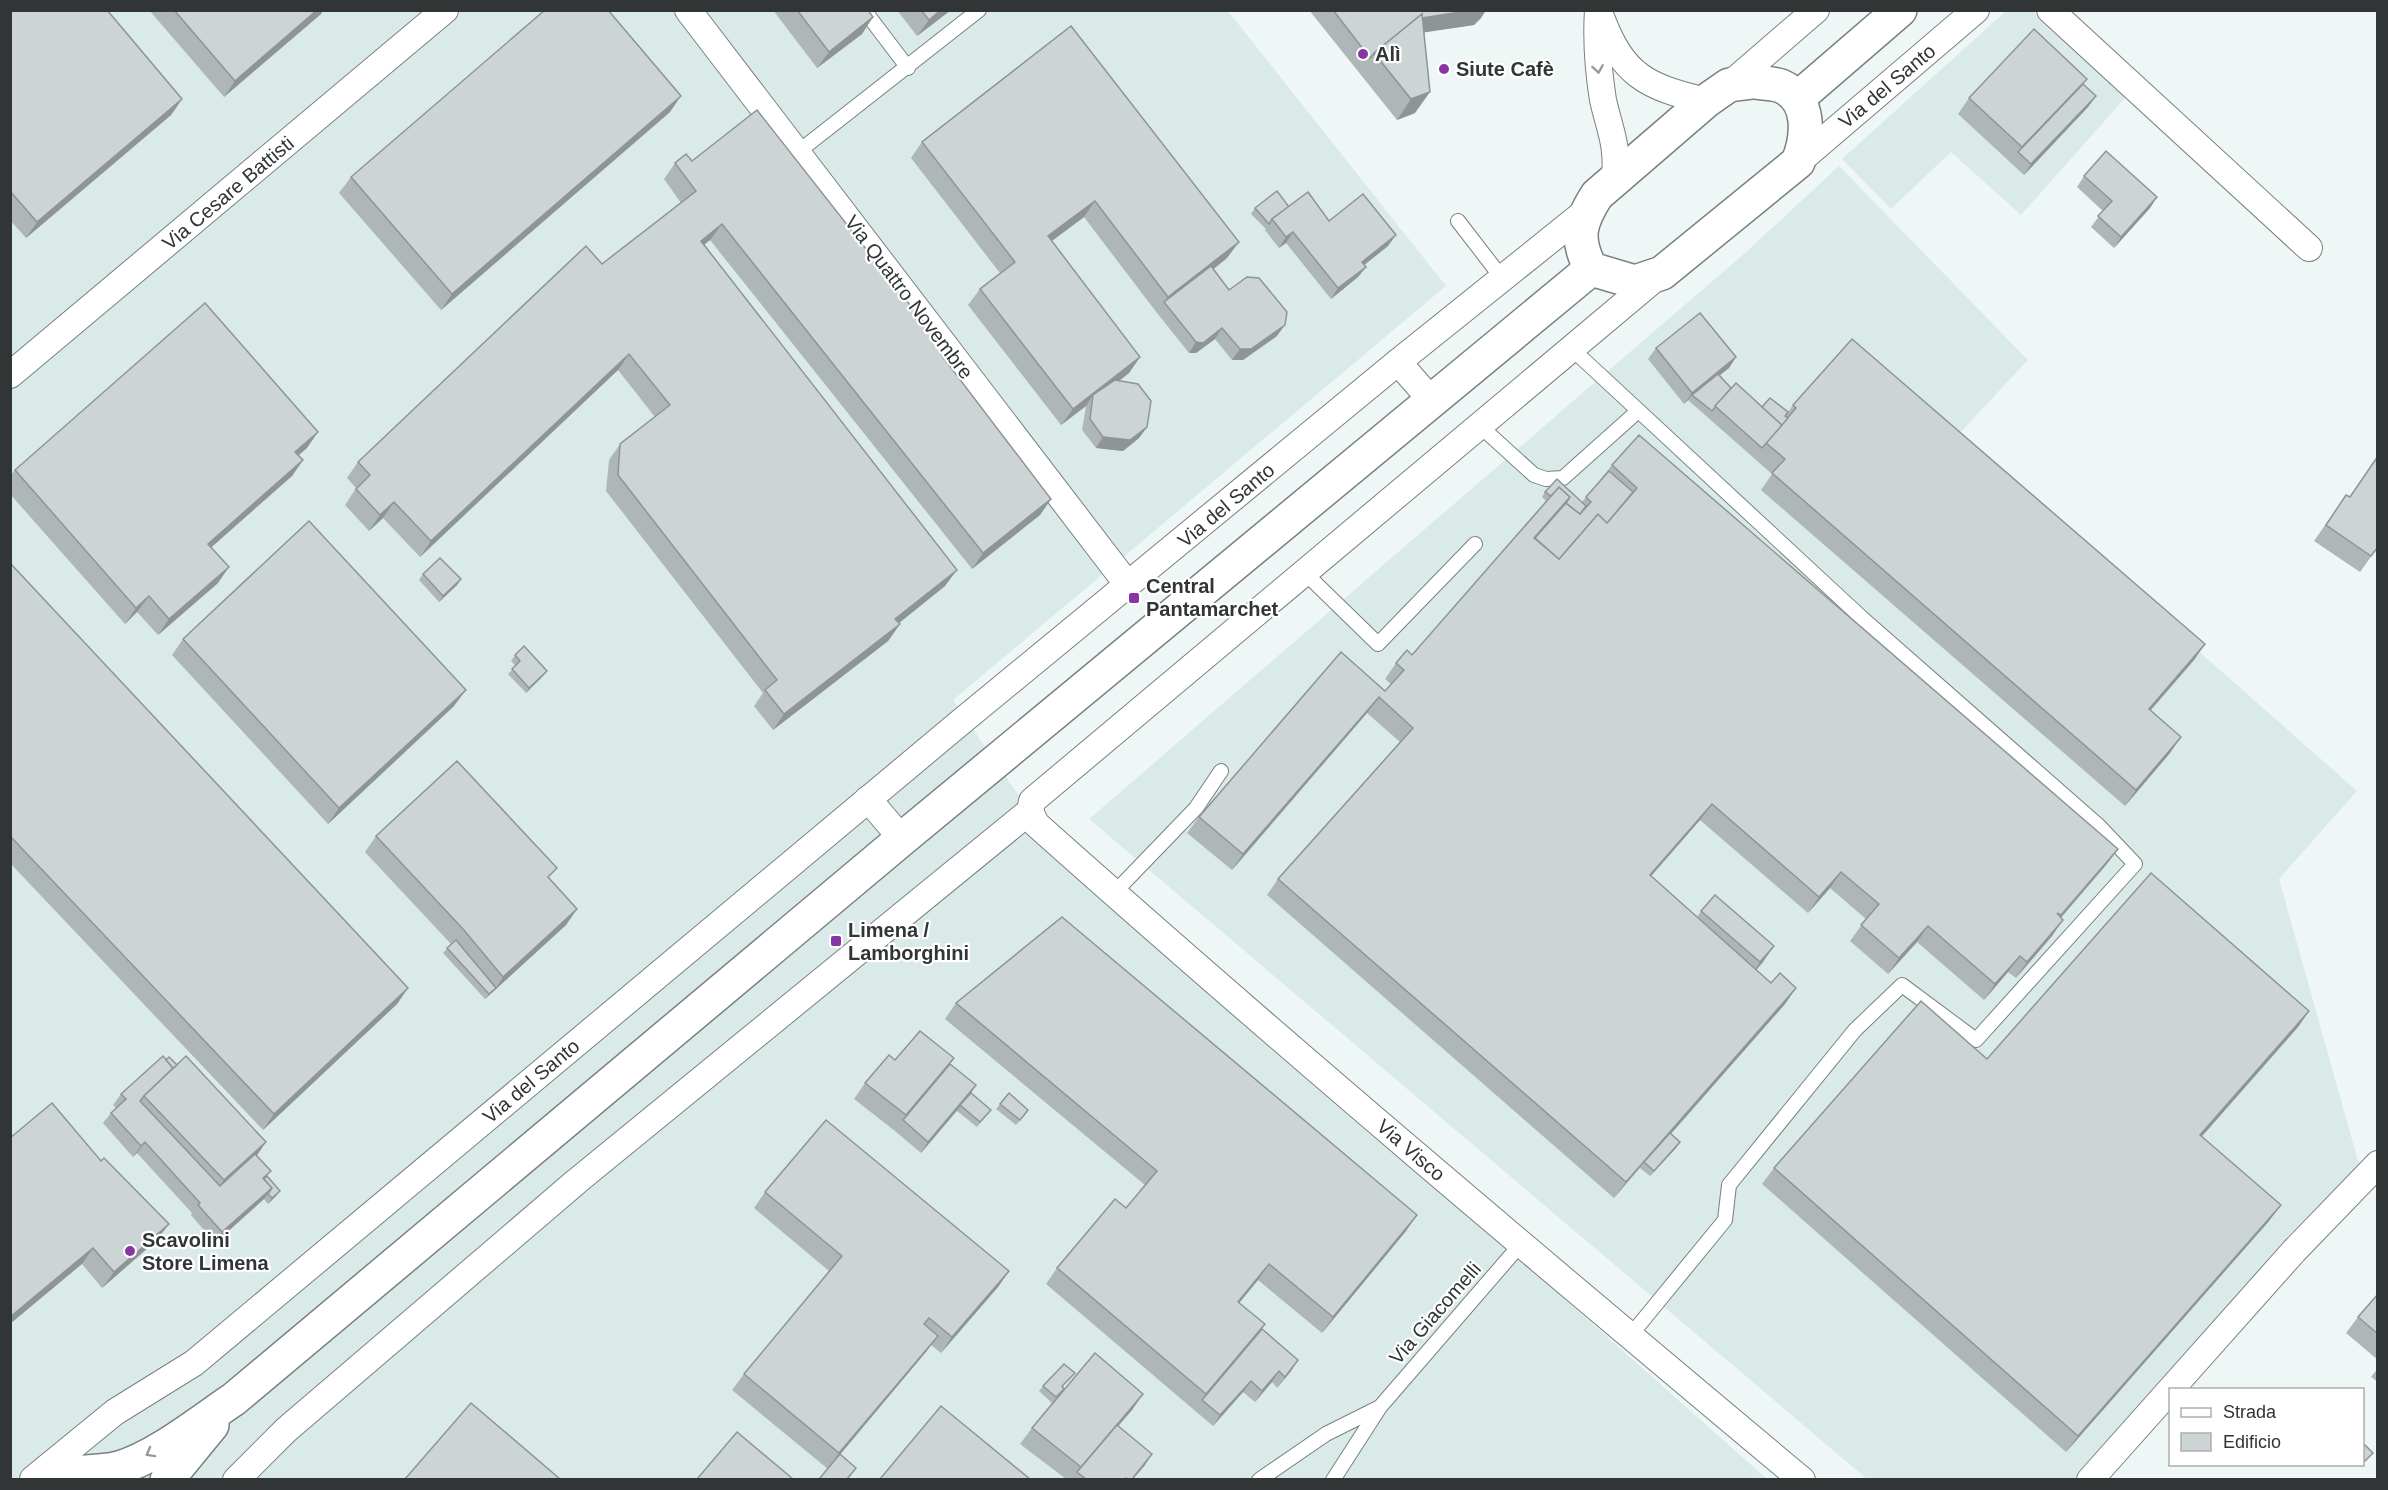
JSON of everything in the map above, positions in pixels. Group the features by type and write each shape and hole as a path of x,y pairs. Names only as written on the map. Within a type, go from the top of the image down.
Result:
{"street":[{"name":"Via Cesare Battisti","path":"10,375 445,10"},
{"name":"Via Quattro Novembre","path":"688,10 1128,585"},
{"path":"1598,10 1611,45 1620,58 1646,82 1665,91 1718,93 1753,82 1782,86 1798,98 1900,10"},
{"path":"1598,10 1596,53 1604,101 1618,153 1615,178"},
{"name":"Via del Santo","path":"33,1479 115,1412 194,1363 868,799 1398,362 1585,212 1597,195 1615,178 1816,10"},
{"name":"Via del Santo","path":"236,1479 286,1430 577,1181 1030,811 1032,801 1571,348 1798,162 1976,10"},
{"path":"2050,10 2309,248"},
{"name":"Via del Santo","path":"1798,98 1806,120 1806,142 1798,162"},
{"name":"Via del Santo","path":"1585,212 1580,236 1580,250 1591,269 1635,282 1662,273"},
{"path":"42,1479 68,1471 95,1476 120,1468 150,1454 234,1399 903,839 1591,269"},
{"path":"1398,362 1432,401"},
{"path":"868,799 903,839"},
{"name":"Via Visco","path":"1030,811 1036,824 1520,1245 1802,1479"},
{"path":"2171,1388 2286,1260 2378,1164"},
{"path":"2090,1479 2169,1391"},
{"path":"167,1479 234,1399"}],"lane":[{"path":"864,10 908,68"},
{"path":"798,152 908,68 979,10"},
{"path":"1458,221 1502,278"},
{"path":"1571,348 1862,618 2100,826 2135,864 1976,1040 1902,986 1855,1030 1729,1185 1725,1220 1630,1336"},
{"path":"1479,425 1534,475 1546,479 1563,478 1638,411"},
{"path":"1305,573 1378,644 1475,544"},
{"path":"1114,893 1196,808 1221,771"},
{"name":"Via Giacomelli","path":"1333,1479 1380,1407 1520,1245"},
{"name":"Via Giacomelli","path":"1259,1479 1326,1434 1380,1407"}],"shaded area":[{"path":"10,11 1228,11 1446,286 953,700 1050,841 1767,1479 11,1479"},
{"path":"2006,11 2032,11 2126,97 2021,215 1951,152 1891,209 1842,159"},
{"path":"1839,166 2028,360 1956,437 2357,791 2279,879 2360,1168 2078,1479 1867,1479 1089,819 1746,252"}],"building":[{"path":"10,10 107,10 182,99 37,222 10,191"},
{"path":"174,10 317,10 235,81"},
{"path":"545,10 608,10 681,96 452,294 351,177"},
{"path":"797,10 868,10 873,17 829,52"},
{"path":"921,10 941,10 929,20"},
{"path":"1333,10 1473,10 1422,18 1422,14 1370,58"},
{"path":"1422,14 1430,92 1411,99 1374,53"},
{"path":"1071,26 1239,242 1168,297 1095,201 1048,236 1140,357 1073,409 980,289 1015,262 922,142"},
{"path":"2034,29 2087,79 2022,147 1969,98"},
{"path":"2083,84 2096,96 2031,164 2018,152"},
{"path":"757,110 947,352 942,356 1051,499 983,553 722,224 701,241 957,570 895,619 900,624 784,714 765,690 777,680 618,475 620,444 670,405 629,354 431,541 394,502 380,515 356,489 370,475 358,462 586,246 602,264 696,191 675,163 686,154 692,161"},
{"path":"2106,151 2157,197 2121,237 2098,216 2112,201 2084,176"},
{"path":"1277,191 1289,207 1272,219 1269,224 1255,208"},
{"path":"1308,192 1329,221 1363,194 1396,235 1362,262 1366,267 1338,288 1293,232 1286,237 1272,219"},
{"path":"1211,266 1229,290 1247,277 1259,278 1287,312 1285,325 1251,349 1240,349 1222,328 1203,343 1196,342 1164,302"},
{"path":"205,303 318,432 295,452 303,460 208,544 229,567 169,619 149,596 136,608 15,470"},
{"path":"1700,313 1736,357 1692,393 1656,348"},
{"path":"1852,339 2205,644 2149,709 2181,737 2136,790 1772,473 1785,459 1766,443 1796,408 1793,405"},
{"path":"1718,374 1731,388 1712,411 1692,395"},
{"path":"1115,380 1138,384 1151,401 1147,427 1130,440 1103,437 1090,419 1093,395"},
{"path":"1736,383 1782,425 1762,448 1715,406"},
{"path":"1770,398 1788,412 1785,416 1788,418 1782,425 1762,407"},
{"path":"1639,435 2118,849 2061,915 2057,913 2063,920 2027,962 2020,956 1995,984 1928,926 1899,958 1861,925 1879,904 1841,872 1819,897 1712,804 1650,875 1771,983 1780,973 1796,988 1626,1182 1278,879 1413,728 1379,697 1243,854 1199,817 1341,652 1385,691 1404,670 1396,663 1407,650 1412,655 1559,487 1570,497 1534,538 1559,559 1598,514 1607,523 1637,488 1612,465"},
{"path":"2378,456 2378,547 2371,556 2326,525 2346,495 2350,497"},
{"path":"1609,471 1633,492 1607,523 1598,514 1559,559 1535,538 1566,503 1580,514 1591,502 1586,497"},
{"path":"1557,479 1586,506 1580,514 1566,503 1570,497 1559,487 1551,496 1545,492"},
{"path":"309,521 466,690 339,808 183,639"},
{"path":"440,558 461,579 443,596 423,574"},
{"path":"10,563 408,988 274,1114 10,836"},
{"path":"524,646 547,671 529,688 512,669 520,661 515,655"},
{"path":"457,761 557,868 548,877 577,909 503,977 463,929 376,836"},
{"path":"2151,873 2309,1011 2200,1135 2281,1205 2078,1436 1774,1168 1921,1001 1987,1059"},
{"path":"1715,895 1774,946 1760,962 1701,911"},
{"path":"1062,917 1417,1215 1333,1317 1269,1264 1238,1302 1265,1324 1206,1394 1057,1268 1115,1199 1126,1208 1157,1171 956,1003"},
{"path":"456,940 496,988 489,994 447,948"},
{"path":"920,1031 954,1058 906,1115 865,1083 889,1055 895,1060"},
{"path":"163,1056 173,1068 140,1101 220,1186 255,1154 271,1171 263,1178 272,1188 222,1232 198,1205 200,1203 145,1142 141,1146 111,1113 126,1099 121,1094"},
{"path":"186,1056 266,1142 224,1180 144,1096"},
{"path":"169,1057 177,1065 173,1068 166,1060"},
{"path":"950,1064 976,1085 928,1142 903,1120"},
{"path":"971,1093 991,1110 980,1122 960,1105"},
{"path":"1009,1093 1028,1110 1020,1120 1000,1104"},
{"path":"52,1103 101,1161 104,1158 169,1224 114,1272 93,1248 10,1317 10,1138"},
{"path":"826,1120 1009,1271 952,1337 929,1318 924,1324 938,1336 839,1453 744,1374 842,1256 765,1192"},
{"path":"1670,1133 1680,1142 1654,1171 1644,1162"},
{"path":"267,1176 280,1191 272,1198 268,1194 272,1188 264,1179"},
{"path":"2378,1294 2378,1334 2358,1317"},
{"path":"1262,1329 1298,1360 1285,1377 1279,1371 1262,1391 1251,1381 1220,1415 1202,1400"},
{"path":"1095,1353 1143,1394 1081,1467 1032,1428"},
{"path":"1064,1364 1075,1373 1062,1386 1064,1389 1056,1397 1043,1386"},
{"path":"471,1403 560,1479 405,1479"},
{"path":"941,1406 1030,1479 880,1479"},
{"path":"1117,1425 1152,1454 1132,1479 1086,1479 1077,1472"},
{"path":"737,1432 793,1479 697,1479"},
{"path":"2364,1444 2373,1453 2364,1460"},
{"path":"840,1454 856,1468 847,1479 819,1479"}],"place":[{"name":"Alì","path":"1363,54"},
{"name":"Siute Cafè","path":"1444,69"},
{"name":"Central Pantamarchet","path":"1134,598"},
{"name":"Limena / Lamborghini","path":"836,941"},
{"name":"Scavolini Store Limena","path":"130,1251"}]}
